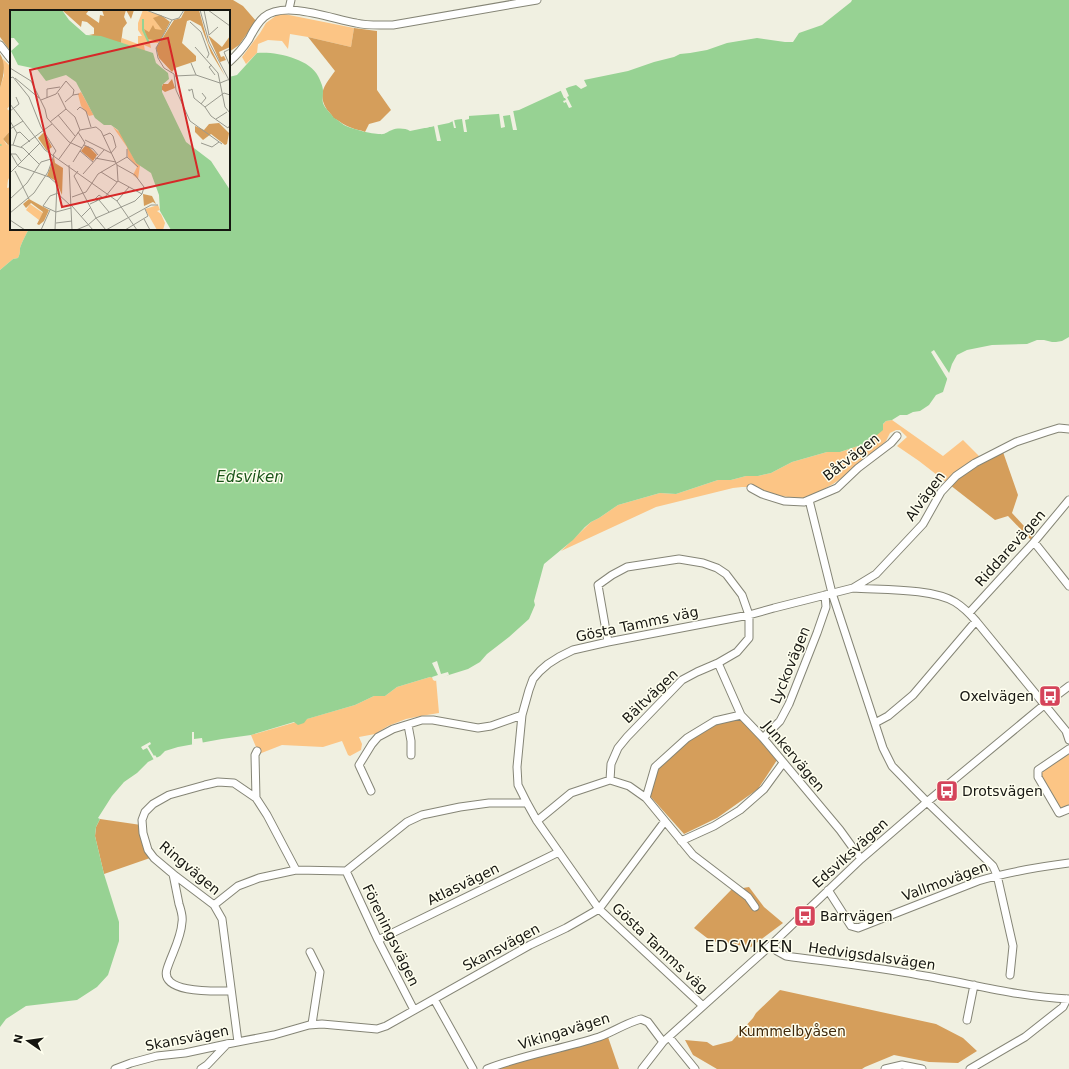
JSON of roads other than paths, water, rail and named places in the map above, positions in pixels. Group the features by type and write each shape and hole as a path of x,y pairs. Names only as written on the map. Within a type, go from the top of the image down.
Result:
{"street":[{"path":"289,9 291,0"},
{"path":"230,61 236,56 248,40 257,24 265,16 276,10 289,9 357,24 393,25 537,0"},
{"path":"0,45 10,58"},
{"name":"Alvägen","path":"832,594 853,588 876,574 923,524 941,492 956,476 975,463 1016,442 1059,428 1069,429"},
{"name":"Båtvägen","path":"751,488 762,494 784,501 804,502 837,488 858,468 891,443 897,436"},
{"path":"809,500 832,594 883,748 892,766 993,866 997,876 1013,946 1010,975"},
{"name":"Riddarevägen","path":"969,613 1034,542 1069,500"},
{"path":"1034,542 1069,586"},
{"name":"Bältvägen","path":"608,642 598,585 612,575 627,568 680,559 703,563 717,568 726,574 742,595 749,615 749,638 737,652 682,680 618,748 611,764 610,780"},
{"path":"853,588 926,593 954,602 969,613 976,621 1066,731 1069,740"},
{"name":"Gösta Tamms väg","path":"703,1006 600,909 537,821 527,803 518,785 517,767 522,715 529,690 533,679 540,671 558,657 573,650 749,615 832,594"},
{"name":"Lyckovägen","path":"763,738 780,721 789,704 826,606 832,594"},
{"path":"875,723 888,716 913,695 976,621"},
{"name":"Junkervägen","path":"718,663 741,714 840,830 861,859"},
{"name":"Edsviksvägen","path":"642,1069 663,1042 771,945 861,859 927,802 1069,686"},
{"path":"646,798 656,767 687,738 714,721 741,714"},
{"path":"371,791 359,765 378,737 393,729 422,720 433,720 478,728 491,726 522,715"},
{"path":"408,725 411,741 411,755"},
{"path":"1069,748 1038,770 1038,777 1059,813 1069,809"},
{"path":"256,798 257,752"},
{"path":"681,840 714,826 740,810 764,789 783,763"},
{"path":"537,821 571,793 610,780 629,786 646,798 693,855 748,897 755,907"},
{"name":"Ringvägen","path":"238,1042 222,919 214,905 154,858 148,850 142,820 145,812 153,804 169,795 218,782 234,783 256,798 267,815 296,870"},
{"path":"214,905 238,886 260,878 296,870 346,871 407,822 422,814 489,803 527,803"},
{"name":"Skansvägen","path":"115,1069 157,1056 185,1053 274,1035 312,1024 377,1029 386,1026 530,945 566,928 600,909 665,822"},
{"name":"Atlasvägen","path":"378,940 559,852"},
{"name":"Vallmovägen","path":"828,890 851,926 858,928 978,881 1038,867 1069,863"},
{"name":"Föreningsvägen","path":"346,871 378,940 414,1010"},
{"path":"173,874 183,920 181,934 166,971 166,978 170,983 182,988 231,991"},
{"name":"Hedvigsdalsvägen","path":"771,945 777,951 786,956 919,975 1047,998 1068,999"},
{"path":"310,952 320,972 312,1024"},
{"path":"967,1020 974,985"},
{"path":"434,999 473,1069"},
{"path":"970,1069 1026,1037 1063,1007 1068,999"},
{"name":"Vikingavägen","path":"487,1069 504,1062 599,1037 632,1021 641,1019 648,1022 663,1042"},
{"path":"669,1037 693,1069"},
{"path":"201,1069 228,1044"},
{"path":"886,1069 902,1065 922,1069"}],"water":[{"name":"Edsviken","path":"852,0 1069,0 1069,337 1062,341 1056,342 1037,340 1027,344 992,345 967,350 957,355 952,364 943,392 936,395 929,405 920,411 907,415 900,415 892,420 886,421 883,424 883,430 864,446 858,446 840,452 827,452 792,462 771,473 758,476 746,476 731,480 718,480 676,494 660,493 618,505 591,522 573,540 544,564 534,601 535,605 529,619 487,654 480,662 468,669 436,679 430,677 397,687 385,696 374,696 355,705 307,719 304,723 298,725 294,722 251,735 178,747 165,751 160,756 148,762 137,773 124,782 112,796 98,818 100,819 96,827 95,836 104,874 119,922 119,941 108,975 97,987 77,1000 26,1006 6,1019 0,1027 0,270 13,259 18,258 20,248 28,230 230,230 230,77 237,75 257,53 273,53 291,57 308,65 318,76 323,89 323,103 334,118 351,128 382,134 396,129 410,131 449,123 468,116 498,114 519,110 569,87 576,85 581,89 587,86 584,80 628,71 680,54 707,50 727,43 757,38 793,42 799,33 822,25"}],"place":[{"name":"Oxelvägen","path":"1050,696"},
{"name":"Drotsvägen","path":"947,791"},
{"name":"Barrvägen","path":"805,916"}],"district":[{"name":"EDSVIKEN","path":"749,946"}],"park label":[{"name":"Kummelbyåsen","path":"792,1031"}]}
